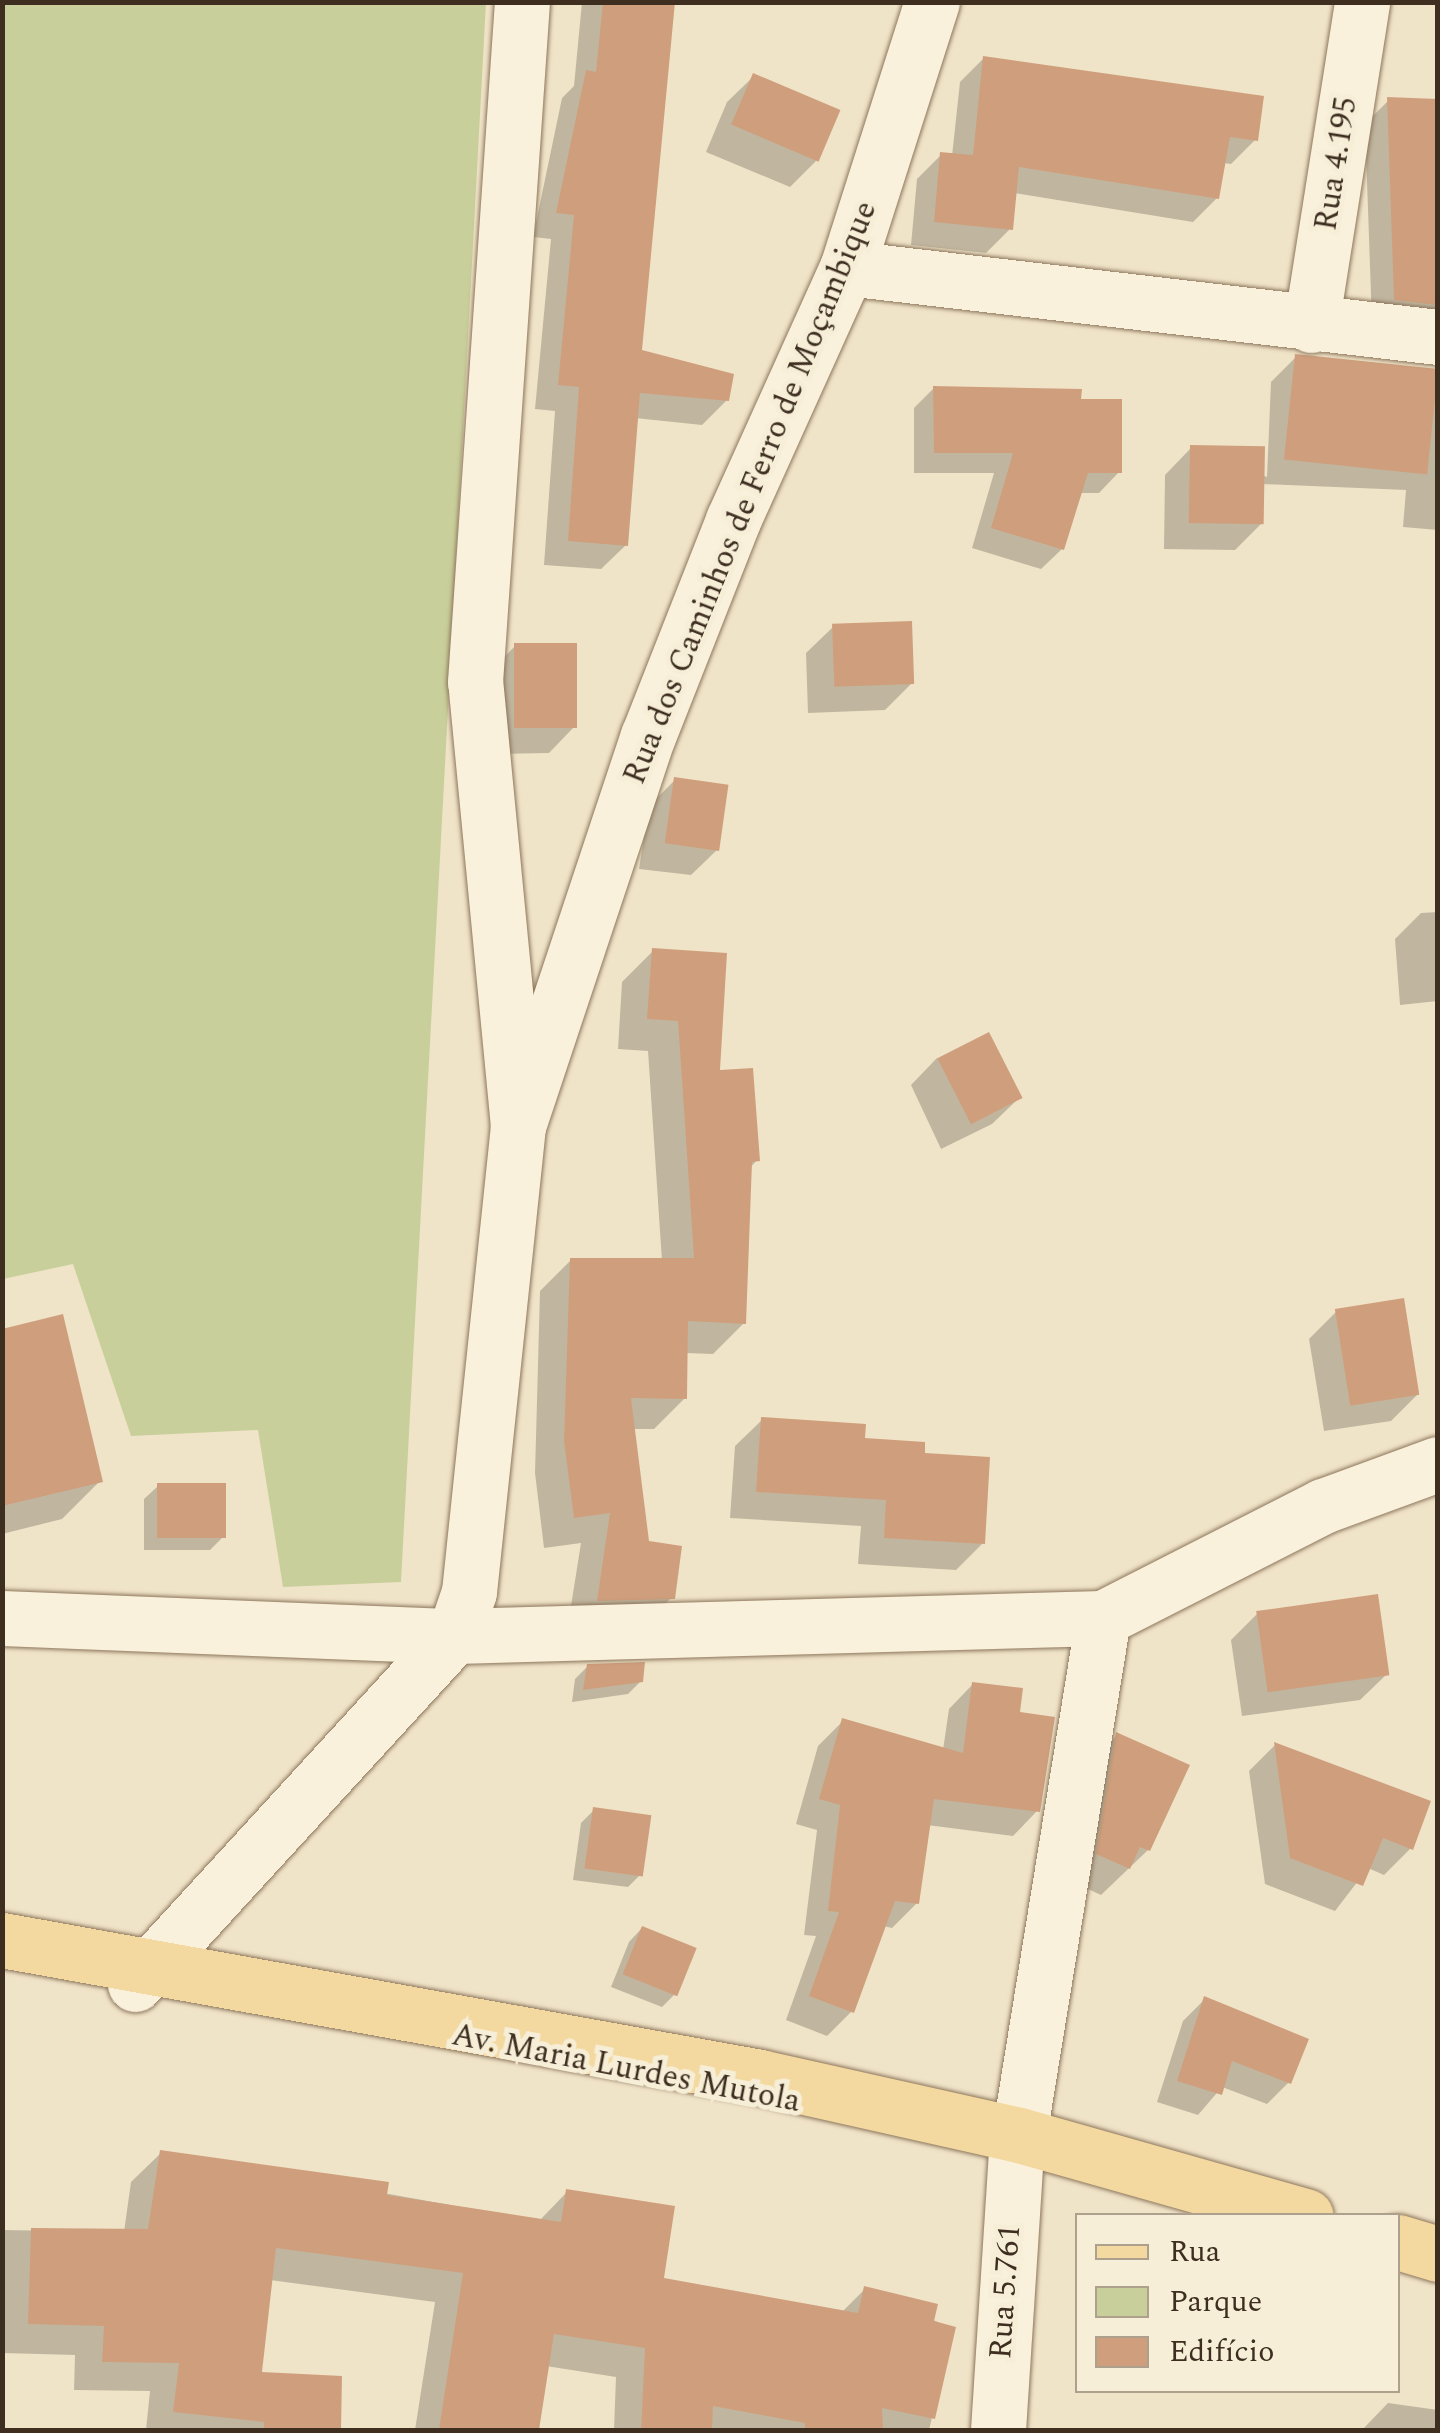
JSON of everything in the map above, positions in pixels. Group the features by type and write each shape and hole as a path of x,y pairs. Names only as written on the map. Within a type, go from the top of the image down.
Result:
{"main road":[{"path":"2,1940 760,2077 1018,2135 1295,2213"},
{"path":"1400,2243 1438,2254"}],"street":[{"path":"518,1126 475,682 522,2"},
{"name":"Rua dos Caminhos de Ferro de Moçambique","path":"135,1984 454,1636 470,1592 518,1126 648,736 733,520 847,268 932,2"},
{"name":"Rua 4.195","path":"1311,325 1362,2"},
{"path":"847,268 1438,337"},
{"path":"2,1618 454,1636 1104,1618 1323,1506 1438,1464"},
{"name":"Rua 5.761","path":"998,2430 1016,2153 1104,1618"},
{"name":"Av. Maria Lurdes Mutola","path":"2,1962 496,2040 1016,2153 1231,2213"},
{"path":"1400,2259 1438,2271"}],"green space":[{"path":"2,3 486,3 401,1582 283,1587 258,1430 131,1436 73,1264 3,1279"}],"building":[{"path":"603,2 675,2 642,350 734,374 729,401 640,393 628,546 568,541 579,387 558,385 574,215 556,213 586,70 596,72"},
{"path":"983,56 1264,96 1258,141 1230,137 1219,199 1019,167 1013,230 934,222 940,152 973,155"},
{"path":"753,73 840,110 819,162 731,125"},
{"path":"1387,97 1438,99 1438,305 1394,300"},
{"path":"1295,354 1438,369 1427,474 1284,459"},
{"path":"933,386 1082,389 1081,399 1122,399 1122,473 1088,473 1064,550 991,528 1013,453 934,453"},
{"path":"1190,445 1265,446 1264,524 1189,523"},
{"path":"912,621 914,684 834,687 832,624"},
{"path":"514,643 577,643 577,728 514,728"},
{"path":"674,777 728,785 719,851 665,843"},
{"path":"652,948 727,953 720,1070 753,1068 760,1161 752,1162 746,1324 688,1321 687,1399 631,1398 649,1541 682,1546 675,1599 597,1601 610,1513 574,1518 564,1441 570,1258 694,1258 678,1021 647,1019"},
{"path":"989,1032 1023,1098 971,1124 937,1058"},
{"path":"1404,1298 1419,1395 1350,1406 1335,1309"},
{"path":"63,1314 103,1482 2,1506 2,1329"},
{"path":"761,1417 866,1424 865,1438 925,1442 925,1453 990,1457 985,1544 884,1538 886,1500 756,1492"},
{"path":"157,1483 226,1483 226,1538 157,1538"},
{"path":"1378,1594 1389,1675 1268,1692 1256,1611"},
{"path":"645,1662 643,1682 583,1690 587,1664"},
{"path":"972,1682 1023,1688 1020,1712 1055,1717 1040,1812 934,1799 919,1904 895,1901 854,2013 809,1996 839,1912 828,1911 840,1805 819,1799 842,1718 963,1753"},
{"path":"1116,1732 1190,1765 1150,1851 1140,1847 1130,1869 1096,1854"},
{"path":"1274,1742 1431,1801 1413,1850 1383,1838 1363,1886 1290,1858"},
{"path":"593,1807 651,1815 643,1877 584,1868"},
{"path":"642,1926 697,1948 677,1996 623,1974"},
{"path":"1204,1996 1309,2039 1291,2084 1232,2061 1222,2095 1177,2081"},
{"path":"160,2150 389,2182 387,2195 561,2222 566,2189 675,2206 664,2278 858,2313 864,2286 938,2304 934,2321 956,2327 935,2419 882,2408 883,2430 805,2430 805,2423 713,2406 712,2430 641,2430 645,2348 554,2334 539,2430 439,2430 463,2273 276,2248 262,2372 342,2376 341,2430 264,2430 264,2422 173,2412 179,2363 102,2362 104,2326 28,2324 31,2228 148,2229"}]}
